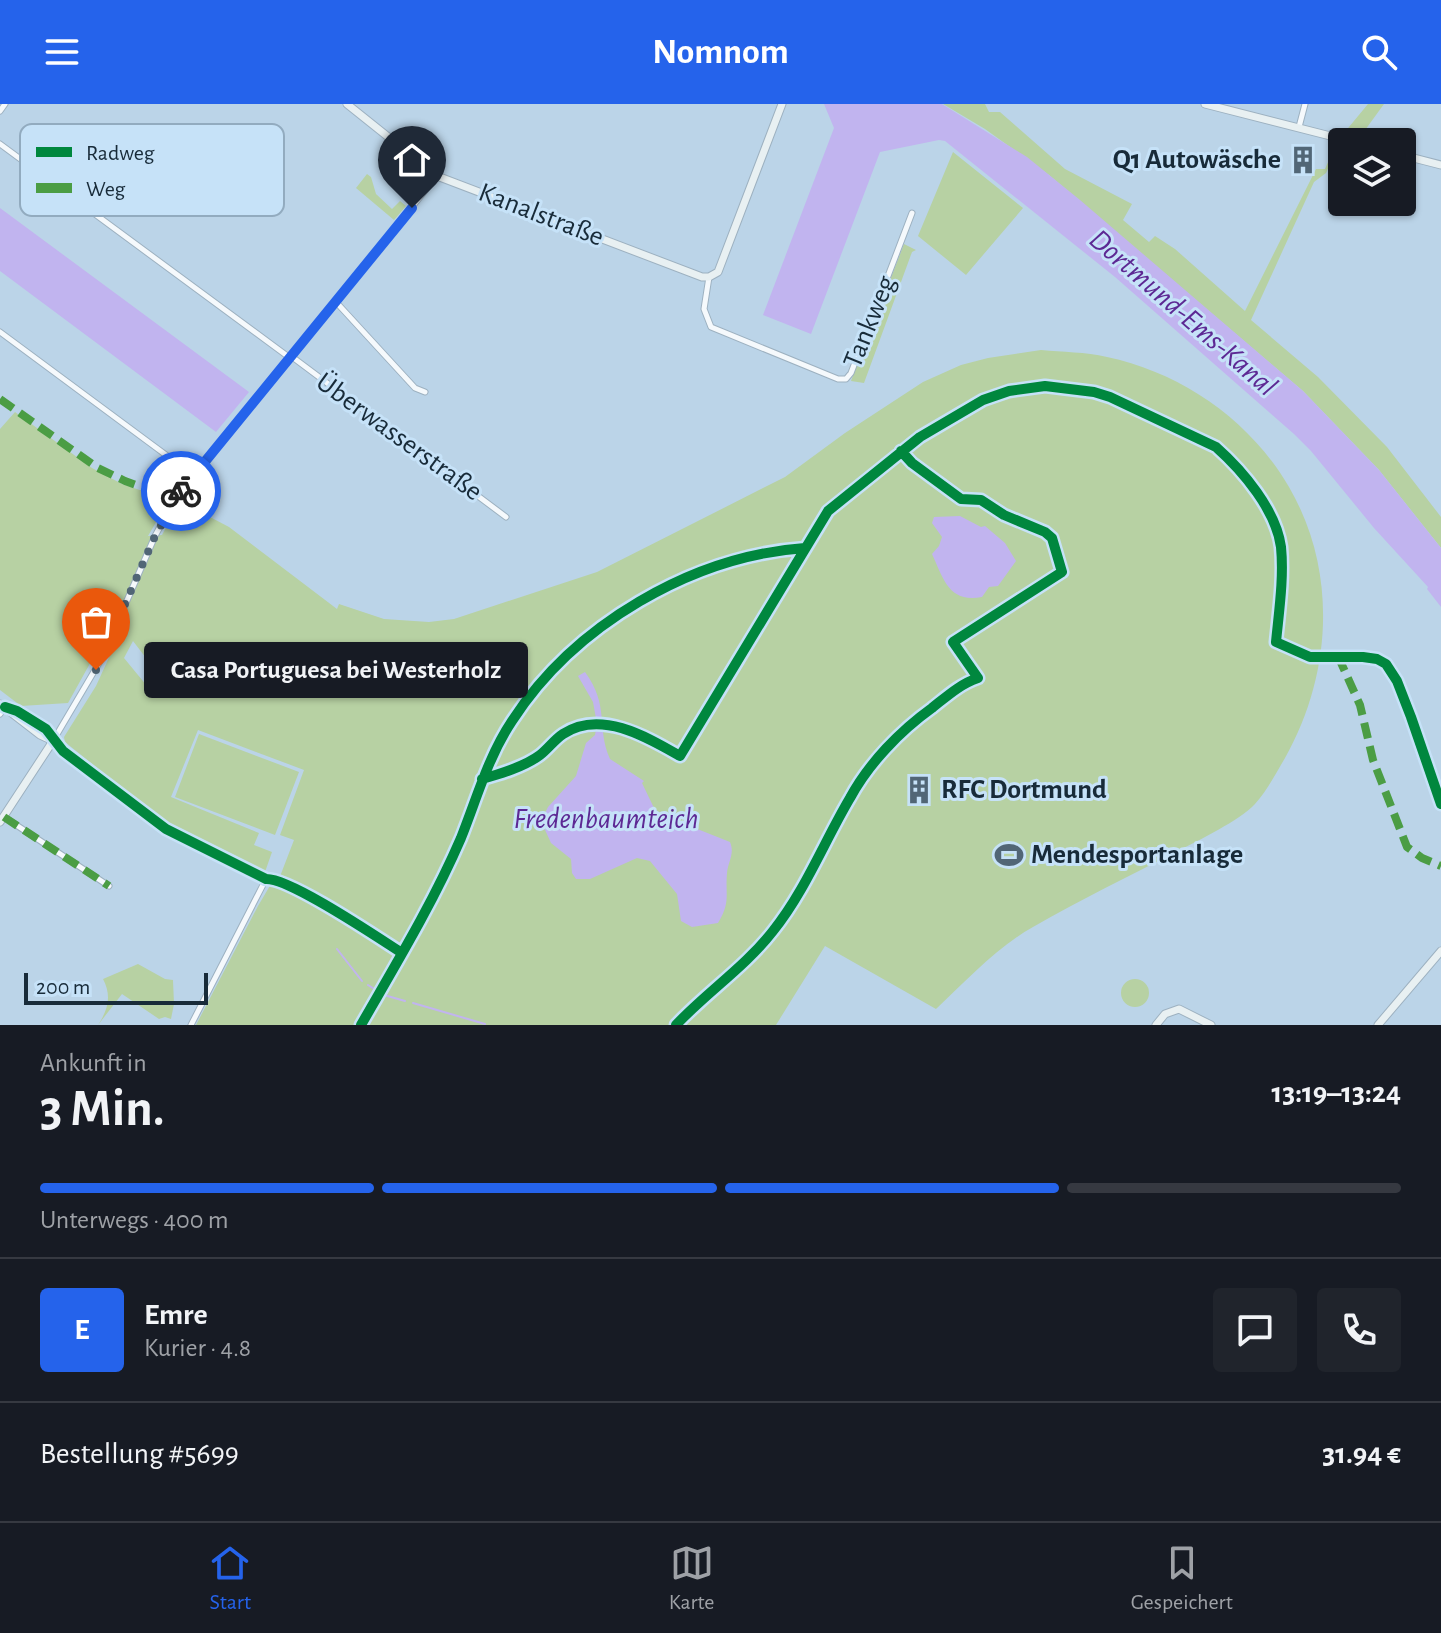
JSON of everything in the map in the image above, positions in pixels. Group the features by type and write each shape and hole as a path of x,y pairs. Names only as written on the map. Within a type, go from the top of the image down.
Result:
{"main road":[{"name":"Kanalstraße","path":"347,104 437,176 702,277 709,277"},
{"path":"709,277 718,272 782,104"},
{"path":"1205,104 1328,135"},
{"path":"1416,159 1441,165"},
{"path":"2,708 17,711 46,729 53,741 2,820"},
{"path":"1378,1025 1441,951"},
{"path":"1156,1025 1165,1014 1179,1009 1211,1025"}],"street":[{"path":"0,111 5,104"},
{"path":"1299,127 1305,104"},
{"name":"Überwasserstraße","path":"0,144 20,159"},
{"path":"191,1025 266,879 166,829 114,792 53,741 102,658 167,512 193,475 437,176"},
{"name":"Tankweg","path":"709,277 704,309 711,327 838,379 846,379 851,373 912,213"},
{"name":"Überwasserstraße","path":"98,216 506,517"},
{"path":"336,302 415,388 425,392"},
{"path":"0,332 193,475"},
{"path":"2,820 109,886"}],"green space":[{"path":"943,104 985,104 989,112 1000,112 1065,169 1132,204 1123,220 1149,242 1155,236 1175,249 1245,311 1316,169 1325,169 1328,162 1326,173 1314,182 1251,320 1318,377 1387,447 1441,517 1441,548 1379,470 1303,391 1049,175 985,129"},
{"path":"1368,104 1384,104 1367,128 1348,128"},
{"path":"953,152 1023,208 966,275 918,236"},
{"path":"367,174 371,177 376,194 392,209 400,201 406,206 394,220 356,188"},
{"path":"904,244 916,250 912,252 864,383 851,381"},
{"path":"1041,350 1107,357 1162,375 1212,403 1255,441 1289,487 1305,519 1316,553 1322,588 1323,623 1320,658 1301,726 1275,776 1255,804 1218,830 1020,935 982,965 936,1009 825,946 776,1025 196,1025 258,906 271,884 279,879 294,840 280,835 304,770 198,730 171,797 259,833 254,845 272,852 265,872 162,821 65,742 64,737 96,686 111,653 98,649 68,703 21,706 0,690 0,429 15,412 92,468 122,484 169,500 148,536 162,535 171,518 179,523 189,506 229,527 337,609 339,604 384,619 429,622 454,619 597,572 785,477 923,382 961,365","holes":["133,641 159,675 147,686 124,658"]},
{"path":"199,734 299,772 275,835 175,797"},
{"path":"138,964 165,979 173,980 171,1019 159,1019 122,994 98,1025 108,1003 103,979"},
{"path":"1135,979 1145,983 1149,993 1145,1003 1135,1007 1125,1003 1121,993 1125,983"}],"water":[{"name":"Dortmund-Ems-Kanal","path":"824,104 942,104 1027,157 1080,200 1303,391 1379,470 1441,548 1441,607 1428,587 1294,434 1115,277 945,141 880,152 811,334 763,315 834,128"},
{"path":"0,208 249,392 216,432 0,271"},
{"path":"960,516 981,527 985,526 1005,543 1016,561 998,586 989,587 982,597 962,596 949,588 932,554 942,537 932,523 934,517"},
{"name":"Fredenbaumteich","path":"585,672 597,695 610,759 644,781 642,783 654,808 662,815 730,842 732,850 726,903 718,923 692,927 681,921 677,894 650,861 637,858 590,879 576,879 572,873 571,859 551,843 541,821 548,807 576,776 586,743 595,735 597,724 593,702 578,676"}],"waterway":[{"path":"337,949 362,981"},
{"path":"368,985 376,990"},
{"path":"384,995 405,1001"},
{"path":"413,1003 485,1024"}],"marked path":[{"path":"0,399 98,468 175,499"},
{"path":"1338,656 1360,705 1373,760 1407,847 1441,866"},
{"path":"4,817 109,886"}],"cycle path":[{"path":"482,779 527,763 563,734 592,724 623,728 680,756 828,511 920,437 983,400 1009,391 1045,386 1110,397 1216,447 1237,468 1257,492 1278,533 1282,571 1276,642 1310,657 1363,657 1386,664 1397,681 1441,804"},
{"path":"676,1025 773,931 805,883 858,785 876,760 920,717 959,687 978,678 953,642 1062,572 1052,538 1045,532 1004,515 981,500 961,499 912,463 901,451"},
{"path":"361,1025 438,886 461,838 496,749 538,686 602,626 679,581 720,565 805,548"},
{"path":"5,707 46,729 63,751 166,829 266,879 294,888 402,953"}],"way so far":[{"path":"96,670 155,536 181,491"}],"place":[{"name":"Q1 Autowäsche","path":"1303,160"},
{"name":"Casa Portuguesa bei Westerholz","path":"96,670"},
{"name":"RFC Dortmund","path":"919,790"},
{"name":"Mendesportanlage","path":"1009,855"}],"route":[{"path":"181,491 412,208"}]}
